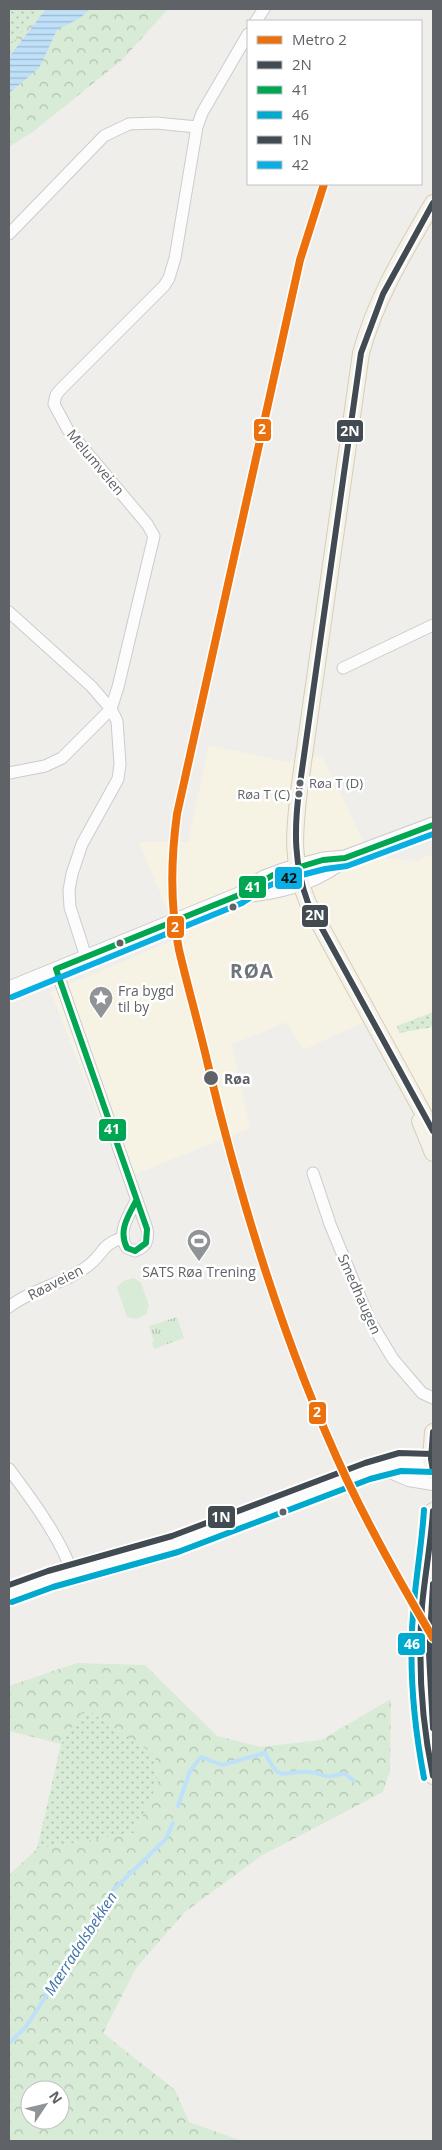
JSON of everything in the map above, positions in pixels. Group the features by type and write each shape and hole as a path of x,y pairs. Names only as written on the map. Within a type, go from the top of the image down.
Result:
{"main road":[{"path":"432,1144 411,1093 323,933 300,883 294,846 299,791 361,352 369,323 382,294 433,203"},
{"path":"9,989 239,895 264,878 327,859 346,858 433,825"},
{"path":"239,895 278,891 331,870 346,858"},
{"path":"433,1432 433,1466"},
{"path":"432,1768 423,1714 420,1676 422,1616 433,1510"}],"street":[{"path":"257,20 264,9"},
{"path":"9,234 104,136 129,124 156,123 197,127 202,113 247,36"},
{"name":"Melumveien","path":"111,709 154,536 147,524 68,430 54,404 56,395 60,390 150,300 169,278 175,258 197,127"},
{"path":"9,612 91,686 111,709 117,721 120,764 118,779 82,844 69,890 70,907 86,957"},
{"path":"343,668 433,625"},
{"path":"9,773 38,768 62,758 111,709"},
{"path":"56,969 147,1229 147,1242 142,1249 135,1252 127,1248 122,1238 124,1225 136,1201"},
{"name":"Smedhaugen","path":"313,1173 340,1250 374,1330 393,1359 422,1393 433,1398"},
{"name":"Røaveien","path":"9,1307 80,1271 90,1264 109,1242 122,1238"},
{"path":"9,1594 72,1573 175,1544 352,1476 400,1462 433,1466"},
{"path":"383,1468 409,1479 433,1483"},
{"path":"9,1469 34,1504 61,1548 72,1573"}],"shaded area":[{"path":"209,745 285,762 322,756 371,857 416,861 433,854 433,1117 378,1015 303,1050 287,1022 232,1044 250,1128 123,1179 51,992 179,938 139,842 188,842"}],"green space":[{"path":"9,9 43,9 9,47"},
{"path":"43,9 168,9 122,60 34,131 9,147 9,47"},
{"path":"433,1012 433,1027 399,1033 397,1026"},
{"path":"134,1278 141,1283 149,1305 146,1314 136,1319 127,1317 117,1288 123,1281"},
{"path":"177,1317 184,1338 154,1349 152,1342 154,1341 149,1326"},
{"path":"77,1663 145,1665 217,1736 261,1747 321,1740 391,1699 390,1771 383,1792 261,1856 185,1912 136,1968 103,2033 175,2090 189,2122 242,2141 9,2141 9,1875 37,1849 134,1833 158,1783 155,1755 85,1708 61,1744 9,1731 9,1686"},
{"path":"85,1708 155,1755 158,1783 134,1833 37,1849 61,1744"}],"water":[{"path":"46,9 90,9 80,18 57,30 39,68 9,93 9,57"}],"waterway":[{"name":"Mærradalsbekken","path":"178,1806 190,1771 201,1757 222,1765 265,1753 270,1763 279,1773 309,1772 328,1776 344,1773 354,1781"},
{"name":"Mærradalsbekken","path":"9,2043 25,2028 87,1934 113,1890 166,1839 173,1823"}],"metro line":[{"name":"2","path":"324,185 300,260 177,814 173,865 174,916 179,950 235,1171 285,1328 304,1379 347,1480 388,1560 433,1638"}],"transit line":[{"name":"2N","path":"433,203 383,294 361,353 296,820 296,847 300,875 308,903 433,1131"},
{"name":"41","path":"136,1201 125,1224 123,1236 127,1248 135,1251 146,1243 147,1229 56,969 239,895 273,875 323,860 345,858 433,825"},
{"name":"42","path":"12,997 242,903 268,886 286,879 325,869 347,866 433,834"},
{"name":"2N","path":"433,1432 431,1459 433,1471"},
{"name":"1N","path":"9,1585 48,1571 172,1536 365,1463 399,1453 433,1454"},
{"name":"46","path":"12,1602 53,1587 178,1552 370,1479 401,1471 433,1472"},
{"name":"46","path":"424,1510 411,1646 414,1712 424,1778"},
{"name":"2N","path":"433,1511 422,1606 420,1649 423,1712 433,1776"},
{"name":"1N","path":"433,1584 429,1653 433,1728"}],"place":[{"name":"Røa T (D)","path":"300,783"},
{"name":"Røa T (C)","path":"299,794"},
{"name":"Fra bygd til by","path":"101,1019"},
{"name":"Røa","path":"211,1078"},
{"name":"SATS Røa Trening","path":"199,1262"}],"district":[{"name":"RØA","path":"252,971"}]}
